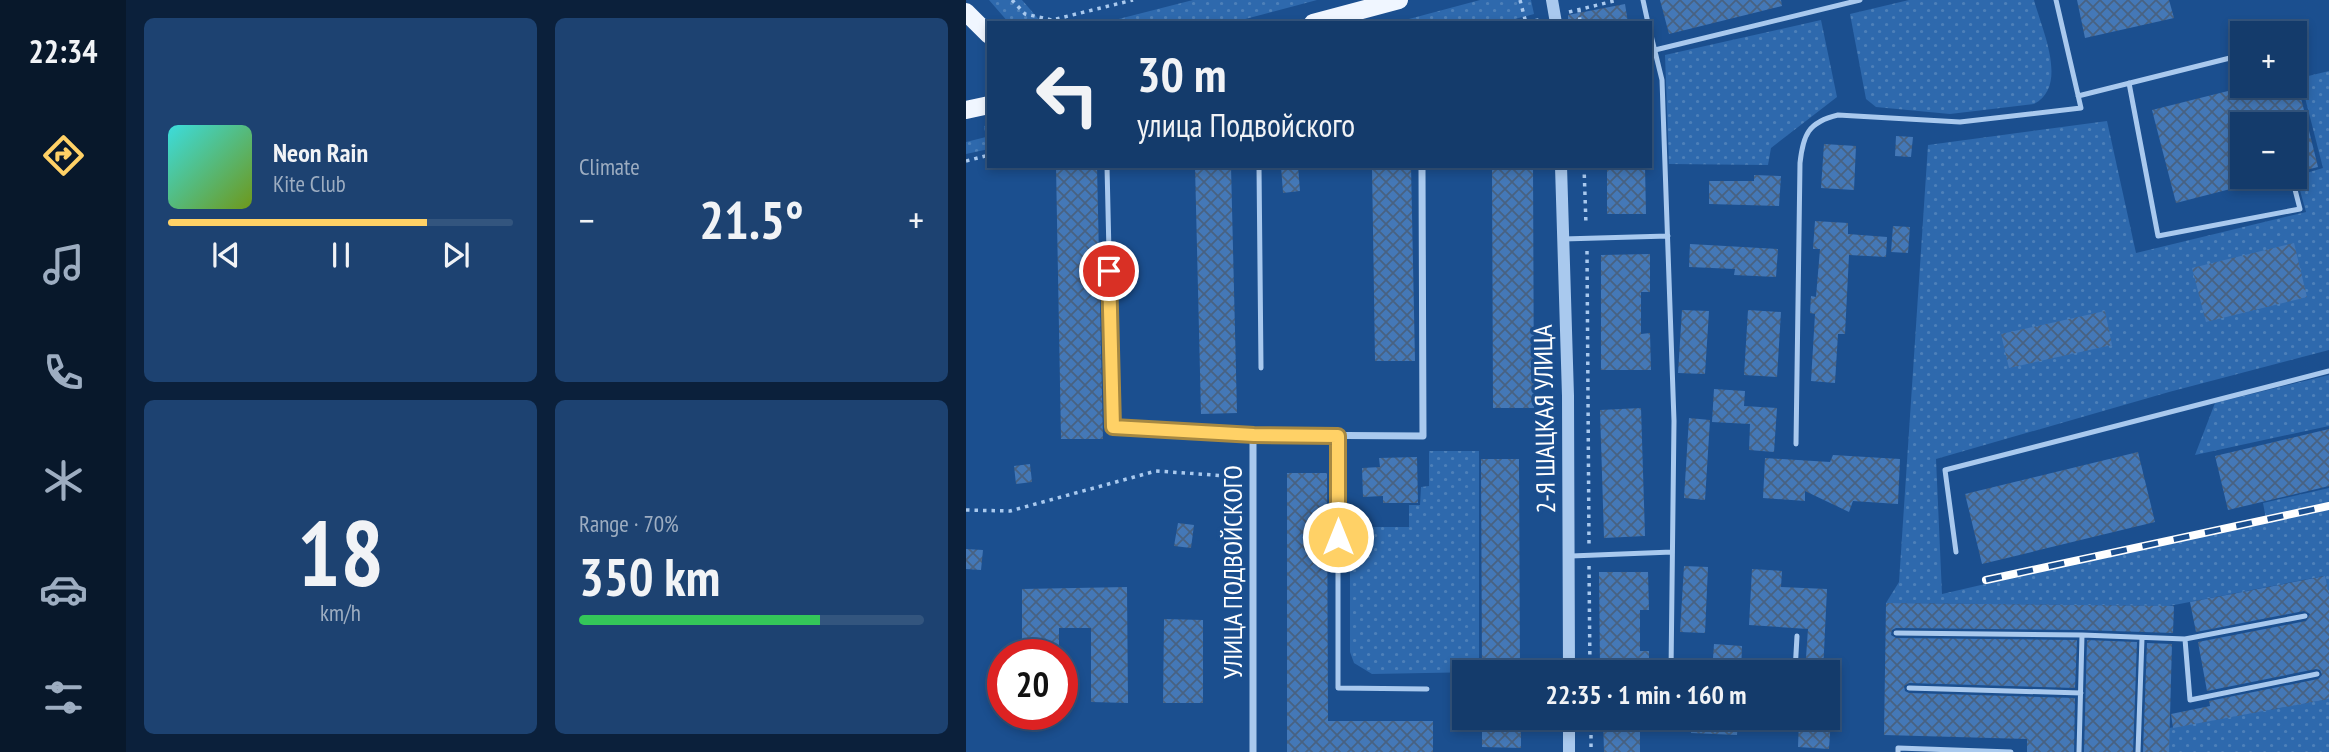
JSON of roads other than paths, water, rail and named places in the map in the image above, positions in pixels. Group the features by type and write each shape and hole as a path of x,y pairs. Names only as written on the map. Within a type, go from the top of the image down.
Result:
{"main road":[{"path":"1320,21 1399,0"},
{"path":"966,12 987,33"},
{"path":"966,110 987,105"}],"street":[{"path":"1552,0 1556,21"},
{"name":"УЛИЦА ПОДВОЙСКОГО","path":"1252,752 1254,435 1423,436 1422,168"},
{"name":"2-Я ШАЦКАЯ УЛИЦА","path":"1561,168 1568,396 1569,660"},
{"path":"1569,730 1569,752"}],"lane":[{"path":"1643,0 1648,21"},
{"path":"1655,50 1860,0"},
{"path":"1796,444 1800,163 1803,142 1808,131 1825,118 1838,115 1960,122 2081,108 2056,0"},
{"path":"1652,39 1662,80 1674,421 1671,660"},
{"path":"2078,96 2230,58"},
{"path":"2129,83 2158,236 2300,209 2295,189"},
{"path":"1107,168 1113,427 1254,435"},
{"path":"1259,168 1261,368"},
{"path":"1563,239 1668,236"},
{"path":"1956,552 1945,470 2329,371"},
{"path":"1338,436 1338,688 1427,689"},
{"path":"1568,556 1672,552"},
{"path":"1896,633 2185,639 2305,616"},
{"path":"2079,752 2082,635"},
{"path":"1796,660 1797,636"},
{"path":"2138,752 2142,638"},
{"path":"2185,639 2190,700 2317,674"},
{"path":"1909,688 2081,693"},
{"path":"1898,752 1898,748 2011,752"}],"railway":[{"path":"1986,580 2329,506"}]}
